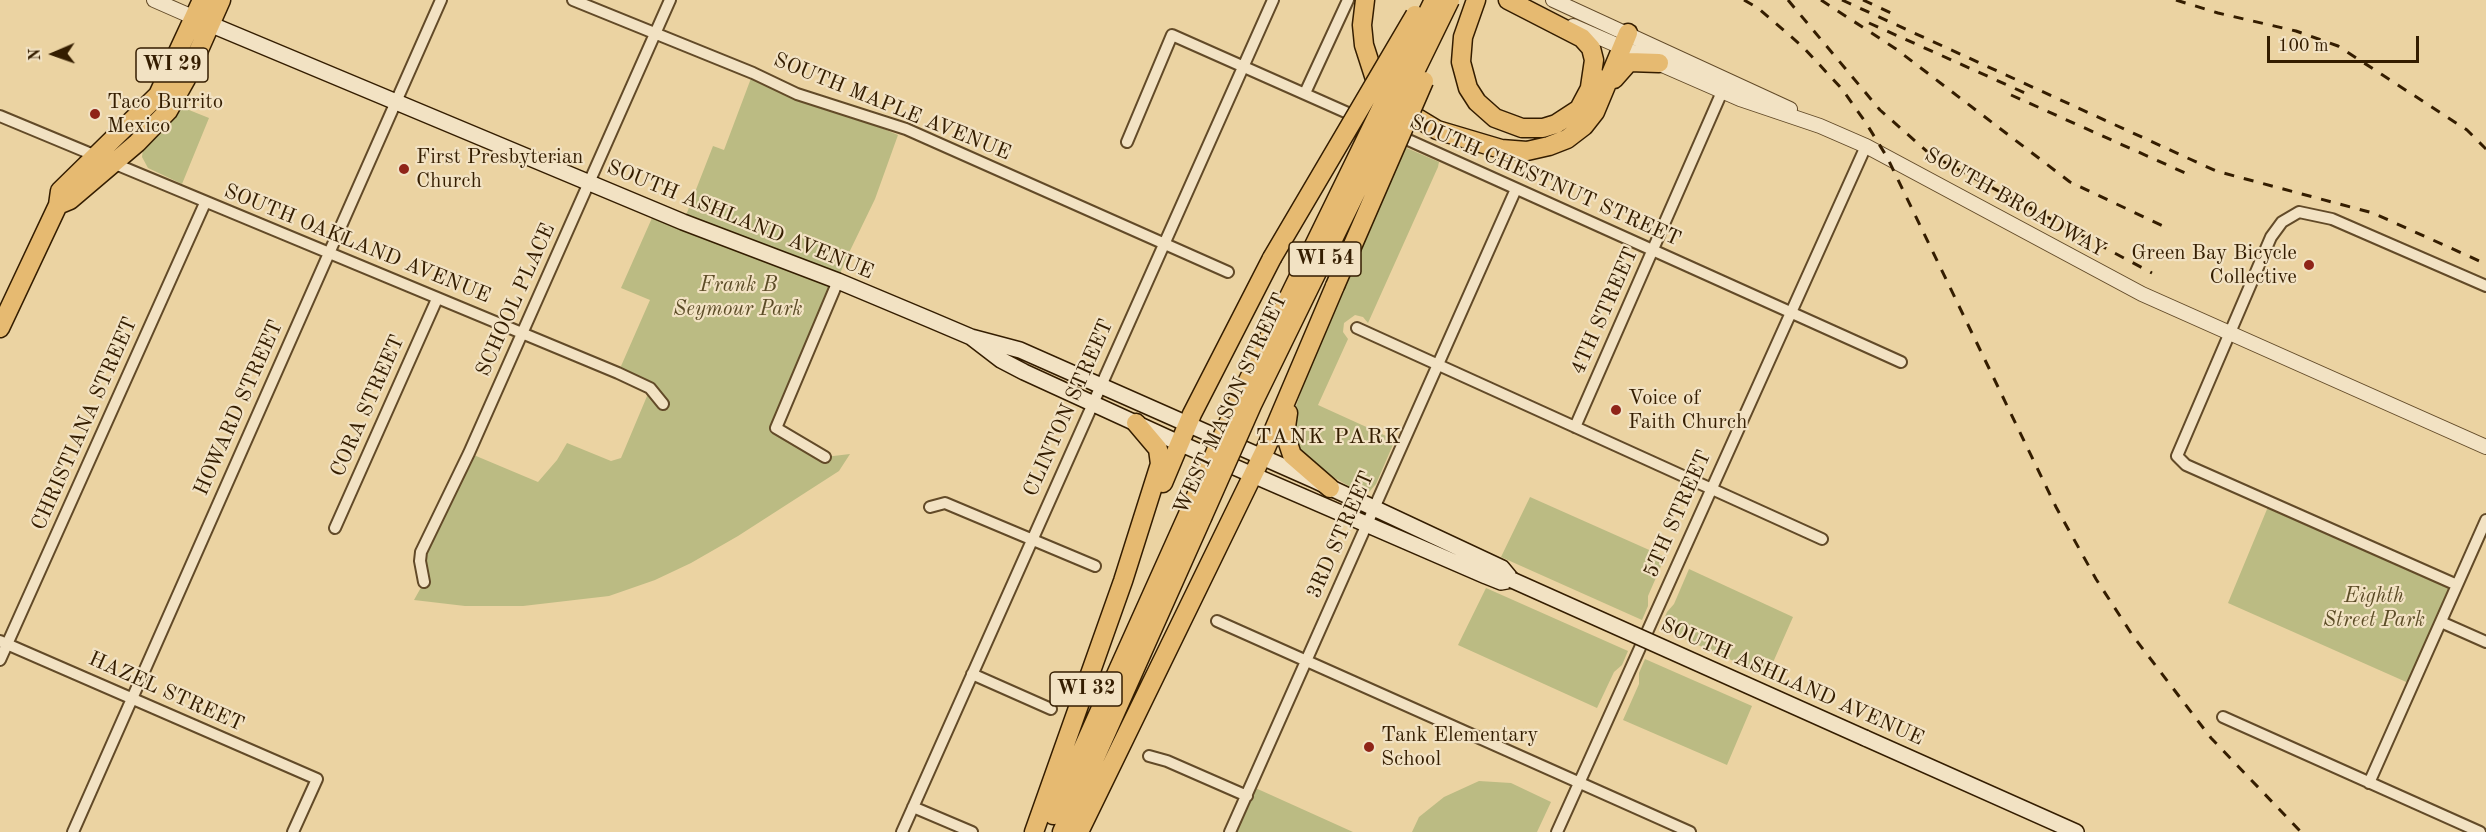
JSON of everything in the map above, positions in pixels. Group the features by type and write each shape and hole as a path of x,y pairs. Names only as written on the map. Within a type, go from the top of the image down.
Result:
{"main road":[{"name":"WI 29","path":"202,0 202,21"},
{"name":"WI 29","path":"0,328 58,205 70,200 158,95 202,21 221,0"},
{"path":"1365,0 1362,25 1364,45 1374,76 1399,107 1437,130 1479,144 1516,151 1549,146 1575,134 1591,105 1620,38"},
{"path":"1179,443 1272,258 1423,0"},
{"name":"WEST MASON STREET","path":"1062,832 1195,515 1239,399 1434,0"},
{"name":"WEST MASON STREET","path":"1046,832 1195,515 1252,405 1450,0"},
{"path":"1262,458 1456,0"},
{"path":"1476,0 1463,37 1461,62 1468,88 1488,113 1517,127 1543,128 1567,120 1591,105 1603,103 1615,77 1624,65 1640,61 1659,63"},
{"path":"1509,0 1575,33 1586,42 1592,51 1594,64 1591,105"},
{"name":"SOUTH ASHLAND AVENUE","path":"202,21 705,231 838,281 971,338 1014,348 1101,385 1502,568 1512,580"},
{"name":"SOUTH ASHLAND AVENUE","path":"971,338 1008,364 1092,404 1495,580 1512,580 2069,832"},
{"path":"1293,388 1286,424 1286,441 1298,461 1330,488"},
{"path":"1136,423 1158,449 1160,464 1136,545"},
{"name":"WI 32","path":"1034,832 1136,545 1179,443"},
{"name":"WI 32","path":"1079,832 1262,458"},
{"name":"SOUTH ASHLAND AVENUE","path":"2054,824 2076,832"}],"street":[{"path":"154,0 202,21"},
{"name":"HOWARD STREET","path":"73,832 441,0"},
{"name":"SOUTH MAPLE AVENUE","path":"573,0 797,94 906,129 1228,272"},
{"name":"SCHOOL PLACE","path":"424,582 420,561 421,552 523,333 670,0"},
{"name":"CLINTON STREET","path":"902,832 1273,0"},
{"path":"1305,93 1348,0"},
{"name":"SOUTH BROADWAY","path":"1513,0 1620,38 1866,146 2112,280 2486,447"},
{"name":"SOUTH BROADWAY","path":"1553,0 1659,63 1725,85"},
{"name":"SOUTH CHESTNUT STREET","path":"1127,142 1172,35 1901,362"},
{"name":"4TH STREET","path":"1575,427 1725,85"},
{"name":"SOUTH OAKLAND AVENUE","path":"0,116 523,333 647,387 663,404"},
{"name":"5TH STREET","path":"1557,832 1709,488 1866,146"},
{"name":"3RD STREET","path":"1230,832 1516,189"},
{"name":"CHRISTIANA STREET","path":"0,660 4,642 205,203"},
{"path":"2457,585 2186,465 2177,456 2182,438 2271,237 2282,222 2299,212 2332,219 2486,286"},
{"path":"825,457 777,428 838,281"},
{"name":"CORA STREET","path":"335,528 437,299"},
{"path":"1357,328 1822,538"},
{"path":"930,507 945,503 1095,567"},
{"path":"2369,783 2486,520"},
{"path":"1217,621 1689,832"},
{"path":"2441,622 2486,642"},
{"name":"HAZEL STREET","path":"4,642 317,779 293,832"},
{"path":"972,675 1052,709"},
{"path":"2223,717 2480,832"},
{"path":"1149,756 1167,761 1246,796"},
{"path":"913,807 972,832"}],"green space":[{"name":"Frank B Seymour Park","path":"753,73 898,135 875,199 846,259 777,428 825,457 850,454 839,471 738,536 691,563 655,580 609,596 523,606 465,606 414,600 424,582 420,561 469,453 538,482 557,460 567,443 611,461 621,458 650,389 618,373 650,300 621,288 652,218 681,228 713,146 724,150"},
{"path":"179,106 209,118 182,184 148,168 142,157 143,149"},
{"path":"1402,146 1439,162 1438,167 1368,323 1363,317 1355,315 1344,323 1343,332 1348,339 1318,405 1395,440 1376,484 1369,492 1361,493 1326,473 1294,445 1295,409 1321,335"},
{"path":"1530,497 1665,557 1648,596 1648,606 1642,620 1501,557"},
{"name":"Eighth Street Park","path":"2270,502 2457,585 2413,685 2228,603"},
{"path":"1689,569 1793,617 1767,676 1660,628 1667,612 1674,604"},
{"path":"1486,588 1628,651 1622,665 1614,672 1597,708 1458,645"},
{"path":"1645,659 1752,706 1727,765 1623,720 1639,684 1639,673"},
{"path":"1479,781 1511,783 1551,802 1537,832 1412,832 1419,817 1444,797"},
{"path":"1251,786 1353,832 1230,832"}],"railway":[{"path":"1744,0 1758,8 1803,47 1842,89 1866,123 1887,157 2056,507 2096,579 2133,636 2211,738 2301,832"},
{"path":"1788,0 1880,110 1931,155 2152,273"},
{"path":"1821,0 1896,49 2070,182 2163,226"},
{"path":"1842,0 2216,171 2373,213 2486,264"},
{"path":"1863,0 1891,13"},
{"path":"2176,0 2218,13 2296,31 2338,46 2467,130 2486,149"},
{"path":"1869,23 2025,93"},
{"path":"2011,95 2192,176"}],"place":[{"name":"Taco Burrito Mexico","path":"95,114"},
{"name":"First Presbyterian Church","path":"404,169"},
{"name":"Green Bay Bicycle Collective","path":"2309,265"},
{"name":"Voice of Faith Church","path":"1616,410"},
{"name":"Tank Elementary School","path":"1369,747"}],"district":[{"name":"TANK PARK","path":"1329,437"}]}
